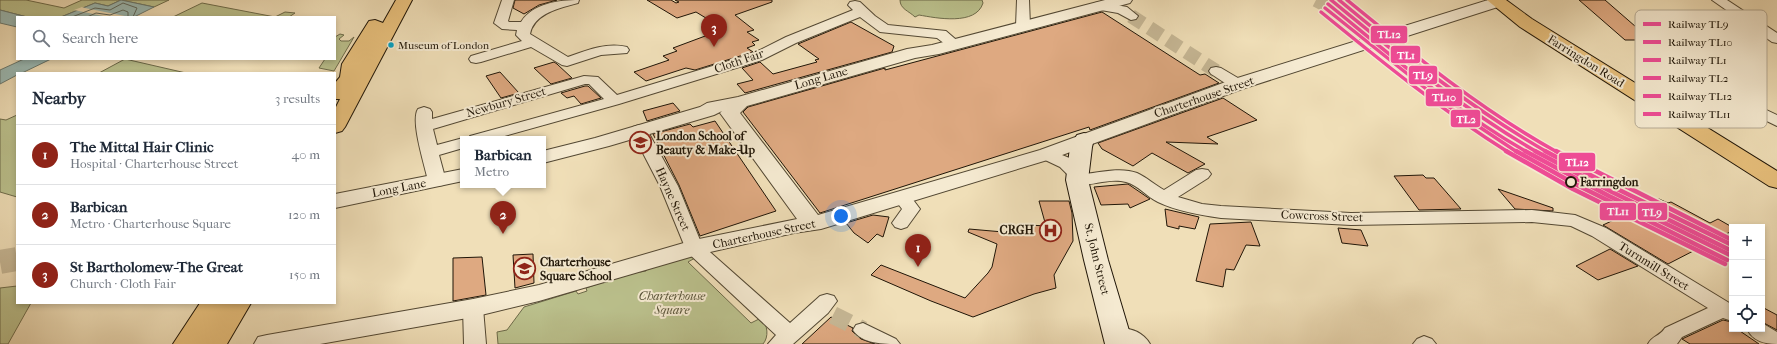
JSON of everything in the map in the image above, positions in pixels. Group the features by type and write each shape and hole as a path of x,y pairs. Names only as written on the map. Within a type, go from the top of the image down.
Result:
{"main road":[{"path":"336,95 349,78 351,64 389,0"},
{"path":"336,125 404,0"},
{"name":"Farringdon Road","path":"1500,1 1532,27 1635,92"},
{"name":"Farringdon Road","path":"1693,128 1777,181"},
{"name":"St. John Street","path":"1084,140 1081,147 1077,177 1096,260 1126,341"},
{"path":"187,344 213,304"},
{"path":"213,344 237,304"}],"street":[{"path":"508,0 501,22 507,26 525,26"},
{"path":"573,0 533,16 525,26 523,35 532,42 567,62 599,51 622,50"},
{"path":"1023,0 1023,26"},
{"path":"1126,9 1125,6 1134,0"},
{"path":"1718,0 1733,10"},
{"name":"Charterhouse Street","path":"694,248 789,227 813,224 1047,154 1238,84 1390,38 1500,1"},
{"path":"855,4 885,29 941,34 954,44"},
{"name":"Cloth Fair","path":"487,136 614,101 756,57 791,40 855,4"},
{"name":"Long Lane","path":"546,156 707,110 735,107 913,53 937,49 1100,6 1126,9"},
{"path":"1767,32 1777,39"},
{"path":"924,33 926,40 937,49"},
{"path":"476,59 532,42"},
{"path":"1216,71 1238,84"},
{"name":"Newbury Street","path":"431,152 424,119 589,80 593,80 610,99 614,101"},
{"path":"735,107 813,224"},
{"path":"1767,116 1777,121"},
{"name":"Hayne Street","path":"639,130 674,197 694,248"},
{"path":"437,181 431,152 460,144"},
{"path":"1047,154 1066,163 1077,177"},
{"path":"1164,198 1202,174"},
{"name":"Long Lane","path":"336,201 460,176"},
{"name":"Cowcross Street","path":"1077,177 1131,177 1164,198 1200,209 1340,218 1532,216 1575,221"},
{"path":"901,223 911,209 902,198"},
{"name":"Turnmill Street","path":"1575,221 1599,232 1728,311"},
{"path":"267,344 473,308 539,293 694,248 785,340 827,308"},
{"path":"473,308 475,344"},
{"path":"1659,344 1671,338 1672,333 1728,311"},
{"path":"863,330 889,344"},
{"path":"1762,332 1777,342"}],"green space":[{"path":"0,0 26,0 64,8 82,0 121,0 108,6 95,3 63,16 23,16 0,10"},
{"path":"121,0 169,0 154,7"},
{"path":"900,0 982,0 983,3 979,10 972,15 964,18 945,19 919,15 915,17 903,8"},
{"path":"202,3 270,16 175,16"},
{"path":"285,12 295,13 290,16 277,16"},
{"path":"340,34 344,35 339,39 341,41 349,41 354,37 334,71 319,68 324,60 336,60 336,36"},
{"path":"123,60 129,60 182,72 101,72"},
{"path":"16,115 16,197 0,192 0,119 6,120"},
{"name":"Charterhouse Square","path":"692,255 695,258 688,262 751,323 761,318 767,331 763,344 498,344 497,332 507,330 524,307 576,291 578,294 587,291 586,288 637,270 640,272 646,271 648,268"},
{"path":"16,286 16,304 30,304 8,344 0,344 0,288"}],"water":[{"path":"121,0 154,7 136,16 63,16 95,3 108,6"},
{"path":"0,10 23,16 16,16 16,27 0,23"},
{"path":"22,60 49,60 24,72 16,72 16,76 0,84 0,70"}],"pier":[{"path":"82,7 125,16 103,16 74,10"}],"building":[{"path":"515,0 557,0 539,5 524,14 513,8"},
{"path":"647,0 671,0 676,3 679,2 675,0 772,0 772,2 735,15 754,30 747,32 759,40 752,42 755,45 747,48 753,52 695,70 686,68 646,81 634,72 669,60 663,56 677,51 673,48 724,29 696,12 677,18"},
{"path":"1579,0 1605,0 1635,26 1635,40 1625,40"},
{"path":"1102,12 1200,75 1205,74 1219,83 1090,130 1089,127 820,213 743,112 748,107 885,68 885,70"},
{"path":"851,22 894,46 892,52 745,93 737,84 753,80 742,68 760,62 773,74 817,62 815,60 819,59 798,44"},
{"path":"554,62 572,78 551,84 534,68"},
{"path":"500,72 519,93 501,98 486,76"},
{"path":"588,86 601,98 581,104 574,96 567,98 561,93"},
{"path":"1223,98 1257,120 1207,137 1218,144 1166,142 1205,164 1188,173 1152,153 1133,166 1102,149 1098,143"},
{"path":"673,103 680,111 647,121 643,111"},
{"path":"715,121 776,211 700,236 679,185 653,134 690,124 693,127"},
{"path":"1423,175 1426,178 1434,178 1461,209 1419,210 1394,176"},
{"path":"1128,184 1150,199 1130,208 1128,204 1101,205 1094,187"},
{"path":"1498,189 1553,208 1553,211 1515,209"},
{"name":"Farringdon","path":"1659,199 1668,203 1671,202 1710,223 1718,219 1729,225 1729,233 1668,264 1603,225"},
{"path":"1039,201 1069,201 1072,213 1073,241 1054,275 1056,288 1034,294 973,317 871,275 881,265 965,298 992,267 997,244 968,232 969,229 1026,234 1029,225 1046,226"},
{"path":"1165,209 1199,217 1195,229 1179,226 1179,229 1167,226"},
{"path":"873,215 889,217 883,237 877,234 868,243 854,233 846,223"},
{"path":"1251,222 1260,246 1246,245 1234,270 1226,269 1223,287 1196,281 1210,224"},
{"path":"1338,228 1361,230 1368,246 1342,243"},
{"path":"1610,249 1638,266 1598,280 1576,266"},
{"name":"Charterhouse Square School","path":"533,254 534,283 515,288 513,255"},
{"path":"482,257 486,295 453,301 453,258"},
{"path":"1765,309 1777,315 1777,330 1765,324"},
{"path":"831,317 853,328 852,331 861,339 875,344 802,344"},
{"path":"1723,320 1729,321 1729,332 1741,332 1759,344 1690,344 1682,339"}],"tunnel":[{"path":"1316,0 1364,25"},
{"path":"1131,16 1216,71"},
{"path":"0,262 16,259"},
{"path":"833,315 863,330"}],"rail line":[{"name":"TL9","path":"1331,0 1431,81 1494,126 1523,144 1582,176 1729,250"},
{"name":"TL1","path":"1339,0 1434,77 1522,138 1581,171 1729,244"},
{"name":"TL12","path":"1347,0 1440,75 1478,104 1498,117 1584,166 1729,239"},
{"name":"TL10","path":"1328,4 1428,85 1491,130 1520,148 1579,180 1729,255"},
{"name":"TL2","path":"1325,8 1424,89 1487,133 1575,184 1727,260"},
{"name":"TL11","path":"1321,12 1421,93 1484,137 1573,189 1725,264"}],"place":[{"name":"Museum of London","path":"391,45"},
{"name":"St Bartholomew-The Great","path":"714,47"},
{"name":"London School of Beauty & Make-Up","path":"640,143"},
{"name":"Farringdon","path":"1571,182"},
{"name":"CRGH","path":"1050,230"},
{"name":"Barbican","path":"503,234"},
{"name":"The Mittal Hair Clinic","path":"918,267"},
{"name":"Charterhouse Square School","path":"524,269"}]}
